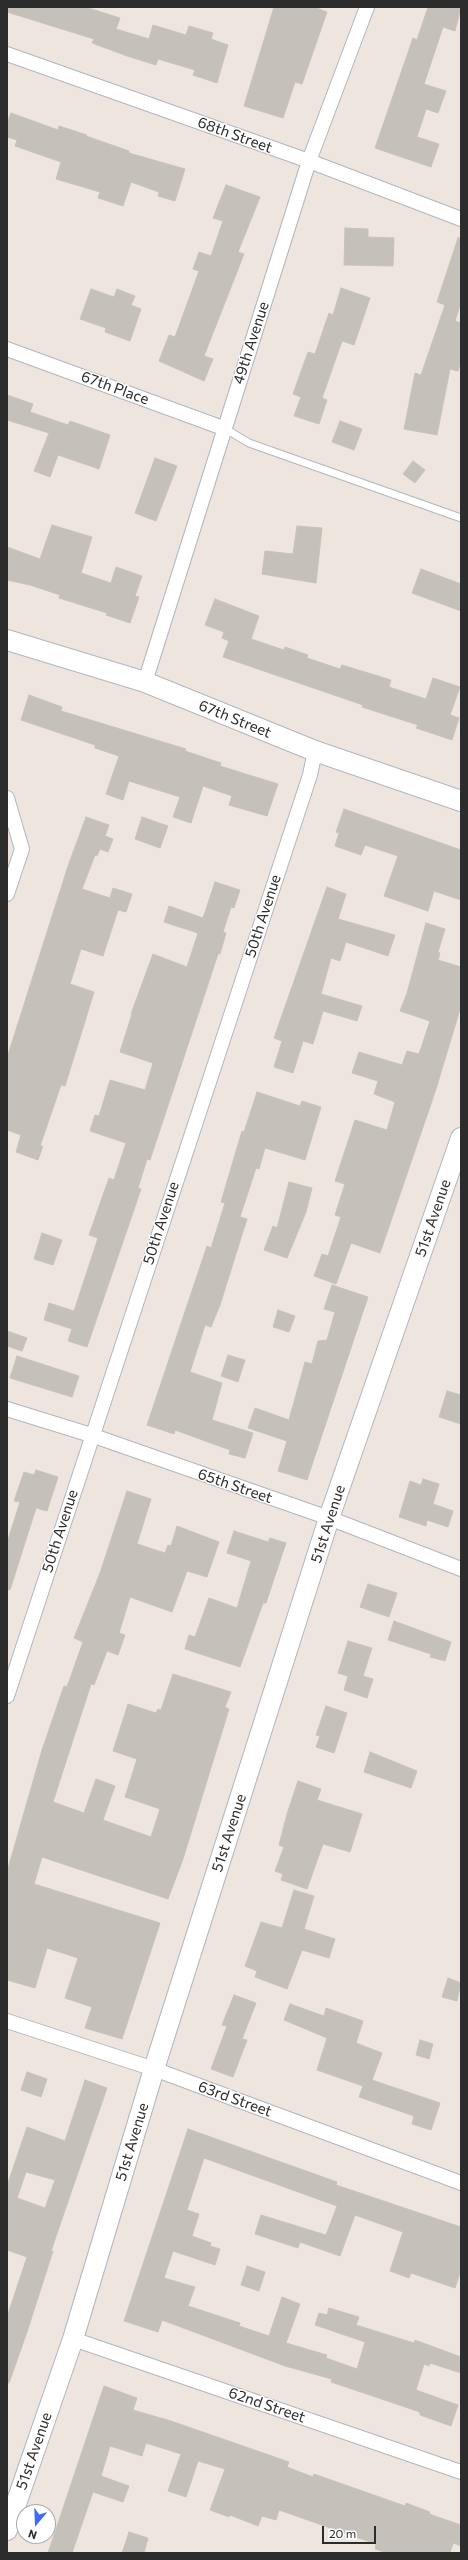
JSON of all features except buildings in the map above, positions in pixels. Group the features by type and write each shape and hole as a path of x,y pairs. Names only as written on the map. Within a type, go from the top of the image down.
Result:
{"street":[{"name":"49th Avenue","path":"145,682 223,428 309,161 367,7"},
{"name":"68th Street","path":"7,54 309,161 461,220"},
{"name":"67th Place","path":"7,349 223,428"},
{"name":"67th Street","path":"7,640 145,682 315,751 461,801"},
{"name":"50th Avenue","path":"7,1696 91,1435 310,775 315,751"},
{"path":"7,798 22,849 7,894"},
{"name":"51st Avenue","path":"7,2530 73,2339 154,2068 329,1518 461,1138"},
{"name":"65th Street","path":"7,1409 91,1435 329,1518 461,1569"},
{"name":"63rd Street","path":"7,2021 154,2068 461,2183"},
{"name":"62nd Street","path":"73,2339 461,2472"}],"lane":[{"path":"223,428 256,445 461,518"}]}
